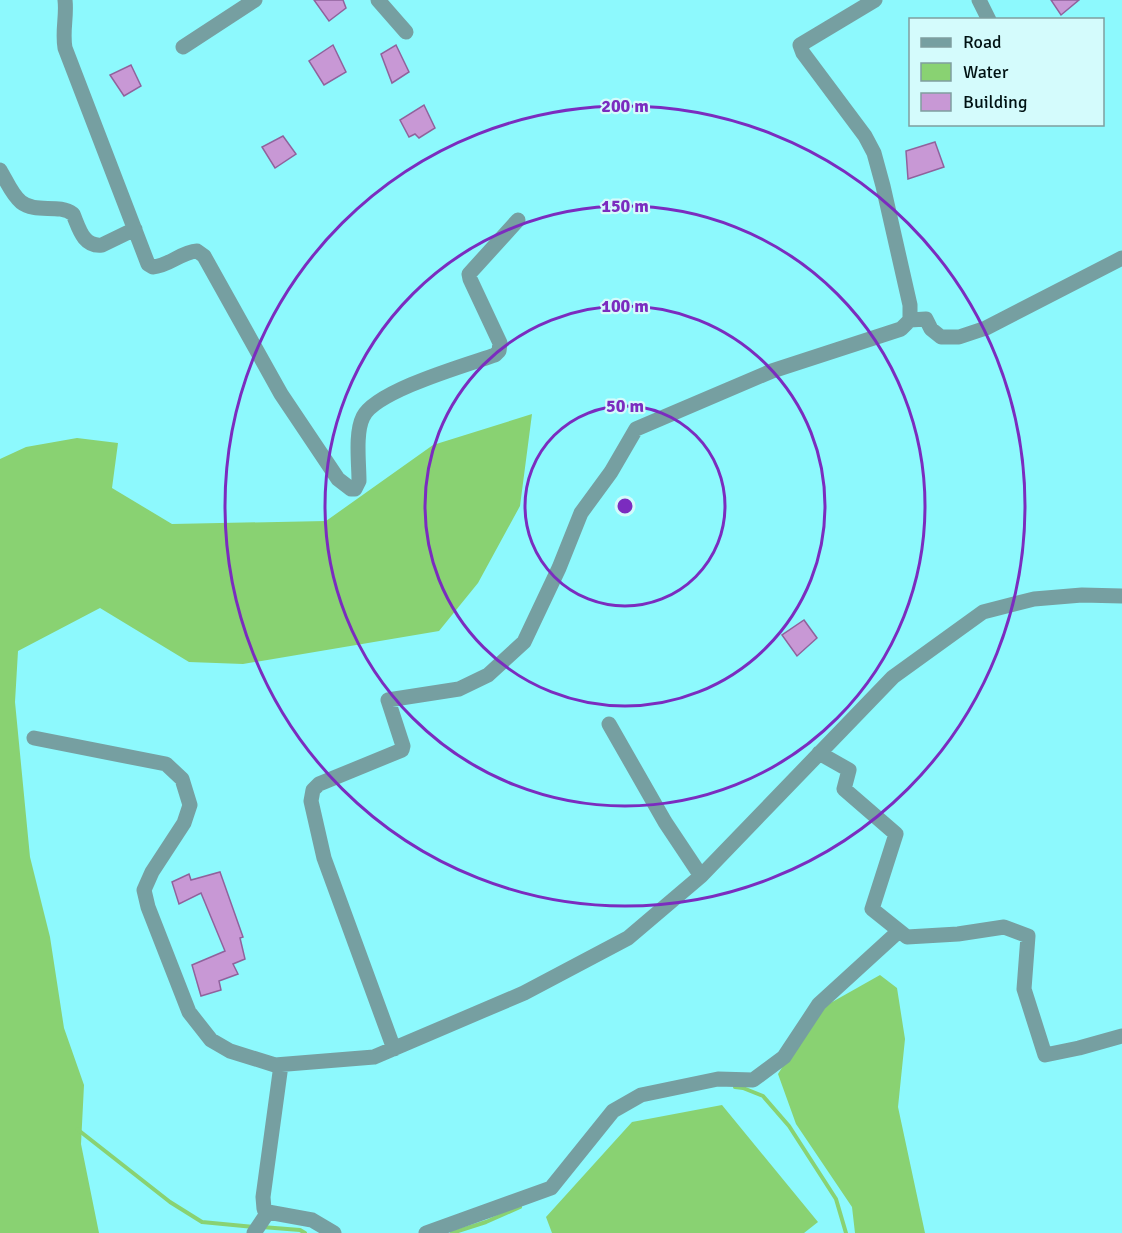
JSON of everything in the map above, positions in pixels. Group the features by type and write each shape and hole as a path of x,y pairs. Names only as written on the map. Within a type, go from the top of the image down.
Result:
{"street":[{"path":"64,0 66,9 63,34 65,48 148,264 160,267 190,251 197,251 204,256 281,394 338,479 351,489 355,489 359,481 360,425 364,414 371,406 407,386 495,355 499,351 500,343 470,279 470,274 518,220"},
{"path":"183,48 255,0"},
{"path":"378,0 406,32"},
{"path":"874,0 803,43 801,48 865,136 874,153 910,305 910,320"},
{"path":"979,0 988,18"},
{"path":"0,170 20,201 27,206 58,208 73,214 84,240 89,243 96,246 102,245 135,230"},
{"path":"394,1049 324,858 311,801 313,790 319,784 397,754 402,750 404,746 388,700 459,689 488,675 524,642 559,568 581,513 611,472 636,429 772,371 901,329 910,320 926,318 931,329 941,337 959,337 986,328 1122,258"},
{"path":"34,738 166,764 182,779 190,804 184,823 152,872 144,890 148,907 189,1012 211,1040 230,1051 275,1065 374,1058 524,993 628,938 701,876 893,677 983,612 1034,599 1082,595 1122,596"},
{"path":"609,723 665,822 701,876"},
{"path":"819,753 849,770 844,789 896,834 872,909 907,937 958,934 1004,927 1028,936 1024,989 1045,1055 1122,1036"},
{"path":"426,1233 551,1188 613,1111 641,1095 718,1079 753,1080 784,1057 819,1004 899,931"},
{"path":"281,1065 263,1197 264,1209 268,1212 312,1220 334,1233"},
{"path":"254,1233 268,1212"}],"water":[{"path":"532,414 520,506 478,583 439,631 243,664 189,662 100,608 18,651 15,702 30,857 50,937 64,1028 84,1085 81,1144 99,1233 0,1233 0,459 26,447 77,438 118,443 112,488 172,524 326,521 433,445"},
{"path":"880,975 897,988 905,1039 898,1107 925,1233 855,1233 852,1207 796,1124 778,1074 818,1010"},
{"path":"722,1105 818,1222 804,1233 552,1233 546,1217 632,1122"}],"building":[{"path":"314,0 343,0 346,8 329,21"},
{"path":"1051,0 1079,0 1061,15"},
{"path":"333,45 346,72 324,85 309,61"},
{"path":"396,45 409,72 392,83 381,54"},
{"path":"131,65 141,86 124,96 110,75"},
{"path":"424,105 435,128 419,138 415,134 409,137 400,120"},
{"path":"283,136 296,154 275,168 262,147"},
{"path":"935,142 944,167 908,179 906,151"},
{"path":"804,620 817,638 797,656 782,635"},
{"path":"220,872 243,937 240,938 245,959 233,964 238,974 219,981 221,990 201,996 192,965 225,951 201,893 179,904 172,882 189,874 191,880"}],"waterway":[{"path":"735,1087 763,1096 789,1126 836,1199 846,1233"},
{"path":"77,1129 170,1202 202,1222 254,1227"},
{"path":"452,1233 486,1222 520,1207"},
{"path":"262,1227 300,1230 305,1233"}]}
